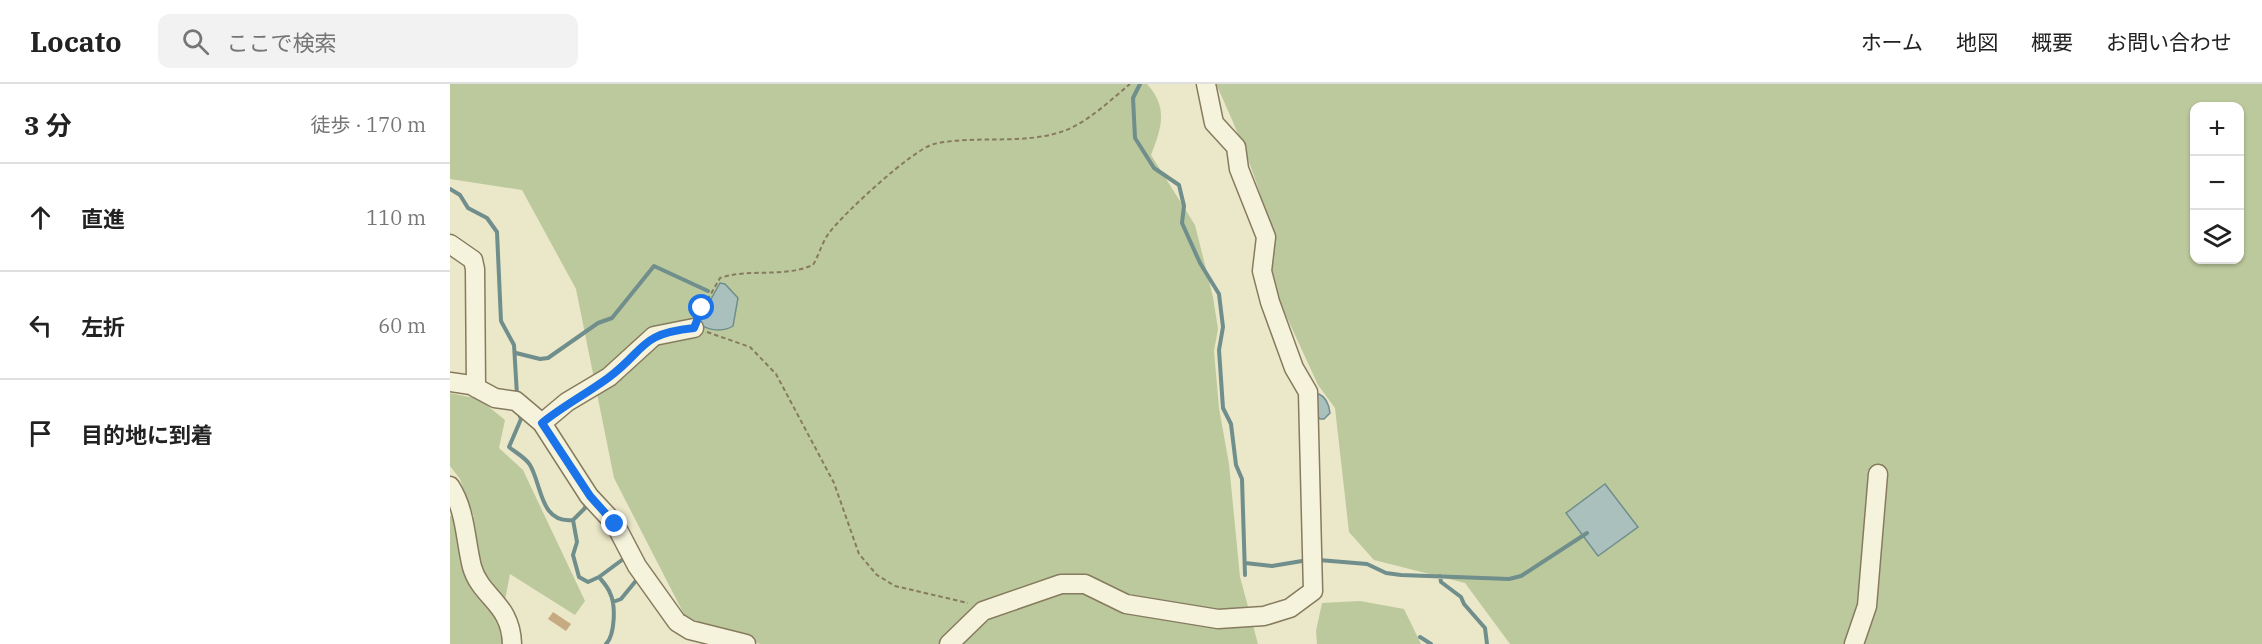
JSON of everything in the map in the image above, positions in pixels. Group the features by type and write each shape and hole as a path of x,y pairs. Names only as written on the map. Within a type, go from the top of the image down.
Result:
{"street":[{"path":"949,644 983,611 1010,599 1073,582 1100,590 1126,604 1218,619 1264,616 1290,608 1313,591 1308,392 1294,368 1270,302 1262,271 1266,237 1239,169 1236,147 1214,123 1206,84"},
{"path":"450,244 473,260 475,269 476,388"},
{"path":"542,423 567,402 609,377 654,336 694,328"},
{"path":"450,382 471,385 495,398 517,402 542,423 590,496 615,524 638,566 678,622 690,630 746,644"},
{"path":"1854,644 1867,606 1878,474"},
{"path":"450,486 464,520 472,567 505,612 510,623 512,644"}],"path":[{"path":"983,611 980,606 895,586 877,574 859,554 834,483 776,374 750,347 694,328 702,308 720,278 731,274 791,272 813,266 828,235 838,222 907,159 932,144 983,138 1041,136 1071,128 1130,84"}],"green space":[{"path":"450,84 1147,84 1154,93 1161,110 1158,136 1151,155 1195,225 1213,297 1218,329 1214,351 1219,408 1229,464 1240,577 1258,644 760,644 741,636 688,622 614,478 576,289 522,190 450,179"},
{"path":"1216,84 2262,84 2262,644 1510,644 1465,583 1374,560 1349,532 1335,408 1318,385 1272,285 1272,239 1247,157"},
{"path":"450,393 479,399 505,420 499,448 523,470 585,601 575,615 510,574 501,621 513,644 450,644 450,516 474,517 460,479 450,466"},
{"path":"1360,601 1404,609 1421,644 1317,644 1316,631 1322,603"}],"water":[{"path":"720,283 725,284 738,298 733,326 716,330 700,324 700,319"},
{"path":"1319,394 1325,399 1330,410 1324,419 1320,419 1315,414 1316,395"},
{"path":"1605,484 1638,527 1598,556 1566,513"}],"building":[{"path":"553,612 571,624 566,631 548,619"}],"waterway":[{"path":"1140,84 1133,98 1135,138 1154,168 1179,185 1184,206 1182,223 1200,263 1219,294 1223,327 1219,350 1223,408 1231,424 1236,465 1242,479 1245,575"},
{"path":"450,189 460,195 468,208 487,218 497,232 501,321 514,345 517,395"},
{"path":"516,353 540,359 548,358 598,323 612,318 654,266 708,291"},
{"path":"518,411 521,419 509,447 530,465 548,510 562,520 573,520 577,542 573,555 579,577 588,582 599,577 612,598 614,620 606,644"},
{"path":"573,520 585,508 586,502"},
{"path":"1319,560 1367,564 1386,573 1401,575 1509,579 1521,576 1587,533"},
{"path":"599,577 626,557"},
{"path":"1245,563 1272,566 1308,560"},
{"path":"1440,576 1441,582 1461,597 1464,604 1485,628 1487,644"},
{"path":"613,602 621,599 639,577"},
{"path":"1420,637 1431,644"}],"route":[{"path":"615,524 590,496 542,423 567,402 609,377 654,336 674,330 694,328 702,308"}]}
